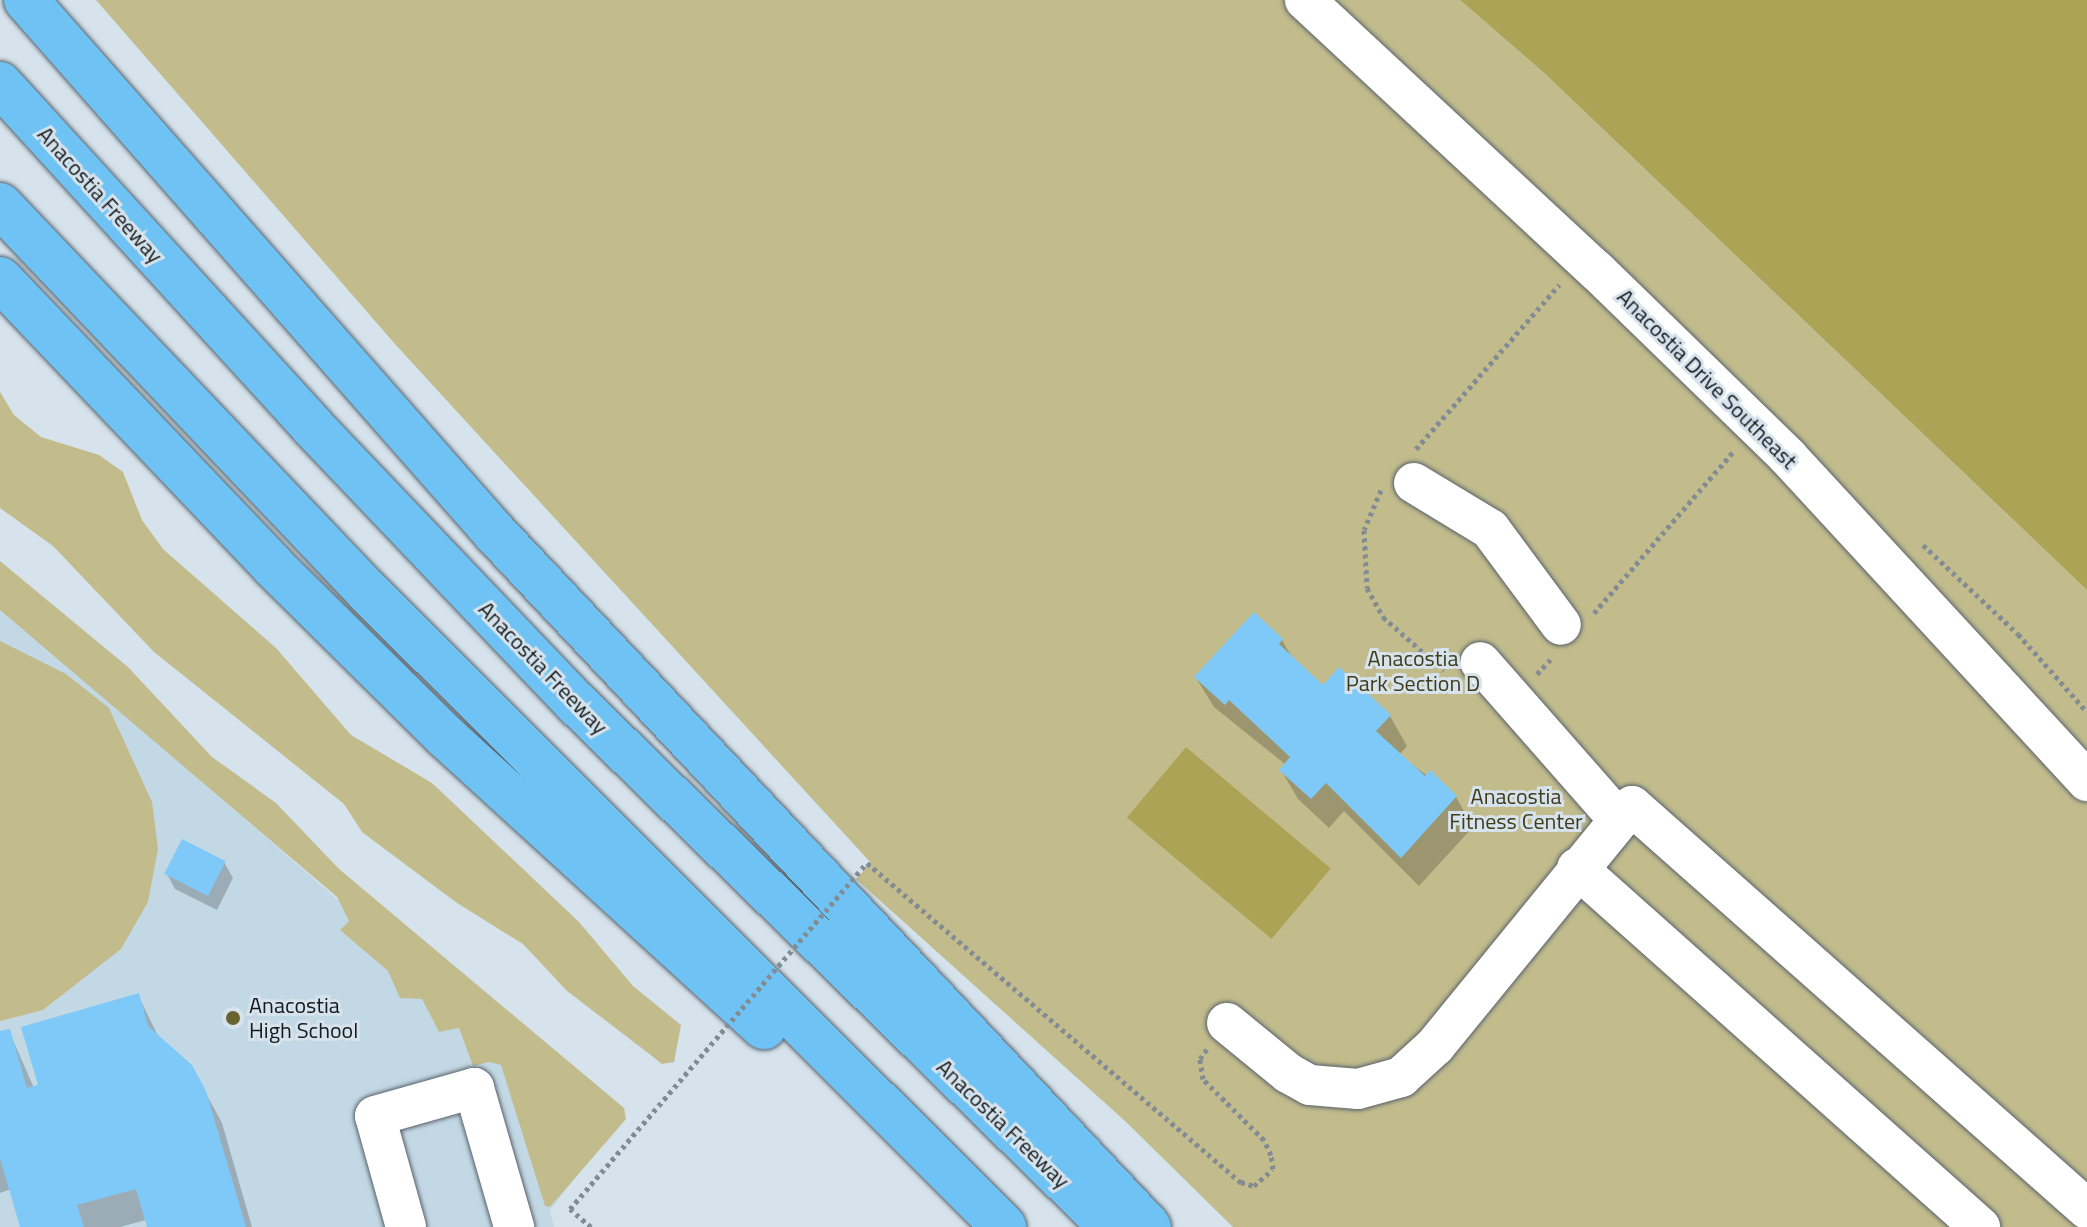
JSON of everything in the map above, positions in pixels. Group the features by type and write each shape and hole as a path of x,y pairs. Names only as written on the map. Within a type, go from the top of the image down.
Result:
{"highway":[{"path":"26,0 494,532 1149,1227"},
{"name":"Anacostia Freeway","path":"0,84 312,426 566,693 810,938 1111,1227"},
{"path":"0,205 378,602 1004,1227"},
{"path":"8,288 273,566 531,819 989,1227"}],"street":[{"name":"Anacostia Drive Southeast","path":"1305,0 1596,270 1788,457 2087,781"},
{"path":"1414,483 1490,529 1569,632"},
{"path":"1480,662 1619,820"},
{"path":"1227,1023 1269,1060 1310,1085 1358,1089 1401,1077 1435,1046 1577,868 1632,806 2087,1209"},
{"path":"1577,868 1980,1227"},
{"path":"406,1227 375,1116 474,1088 514,1227"}],"path":[{"path":"1532,679 1569,632 1724,464"},
{"path":"591,1227 570,1209 867,863 1241,1182 1254,1186 1273,1169 1271,1155 1264,1140 1203,1079 1201,1069 1200,1059 1227,1023"}],"shaded area":[{"path":"1460,0 2087,0 2087,590 1543,72"},
{"name":"Anacostia High School","path":"0,605 330,893 603,1143 550,1210 554,1227 0,1227"},
{"path":"1186,747 1331,868 1272,939 1127,817"}],"green space":[{"name":"Anacostia Park Section D","path":"96,0 1460,0 1543,72 2087,590 2087,1227 1233,1227 1125,1121 856,879 871,863 395,344"},
{"path":"0,392 14,415 41,437 99,455 123,472 142,520 163,549 276,648 351,735 432,783 579,922 633,986 681,1025 674,1062 662,1064 567,991 523,944 457,903 362,832 344,804 154,652 53,546 0,508"},
{"path":"0,561 128,667 212,757 276,803 339,869 624,1108 626,1119 550,1207 545,1206 501,1065 489,1062 473,1066 459,1028 439,1032 422,999 400,998 388,971 340,930 349,921 337,897 0,610"},
{"path":"0,641 66,674 109,708 152,802 158,849 148,902 121,949 43,1010 0,1021"}],"building":[{"path":"1254,612 1283,639 1279,644 1323,685 1339,667 1391,715 1376,731 1425,776 1430,770 1457,796 1401,858 1326,783 1311,799 1279,770 1290,757 1229,700 1225,705 1194,677"},
{"path":"182,839 226,861 208,896 164,874"},
{"path":"139,993 148,1026 192,1065 206,1091 246,1227 147,1227 136,1189 77,1205 84,1227 20,1227 0,1158 0,1031 10,1029 27,1088 38,1085 21,1027"}],"place":[{"name":"Anacostia High School","path":"233,1018"}],"park label":[{"name":"Anacostia Fitness Center","path":"1516,808"}]}
